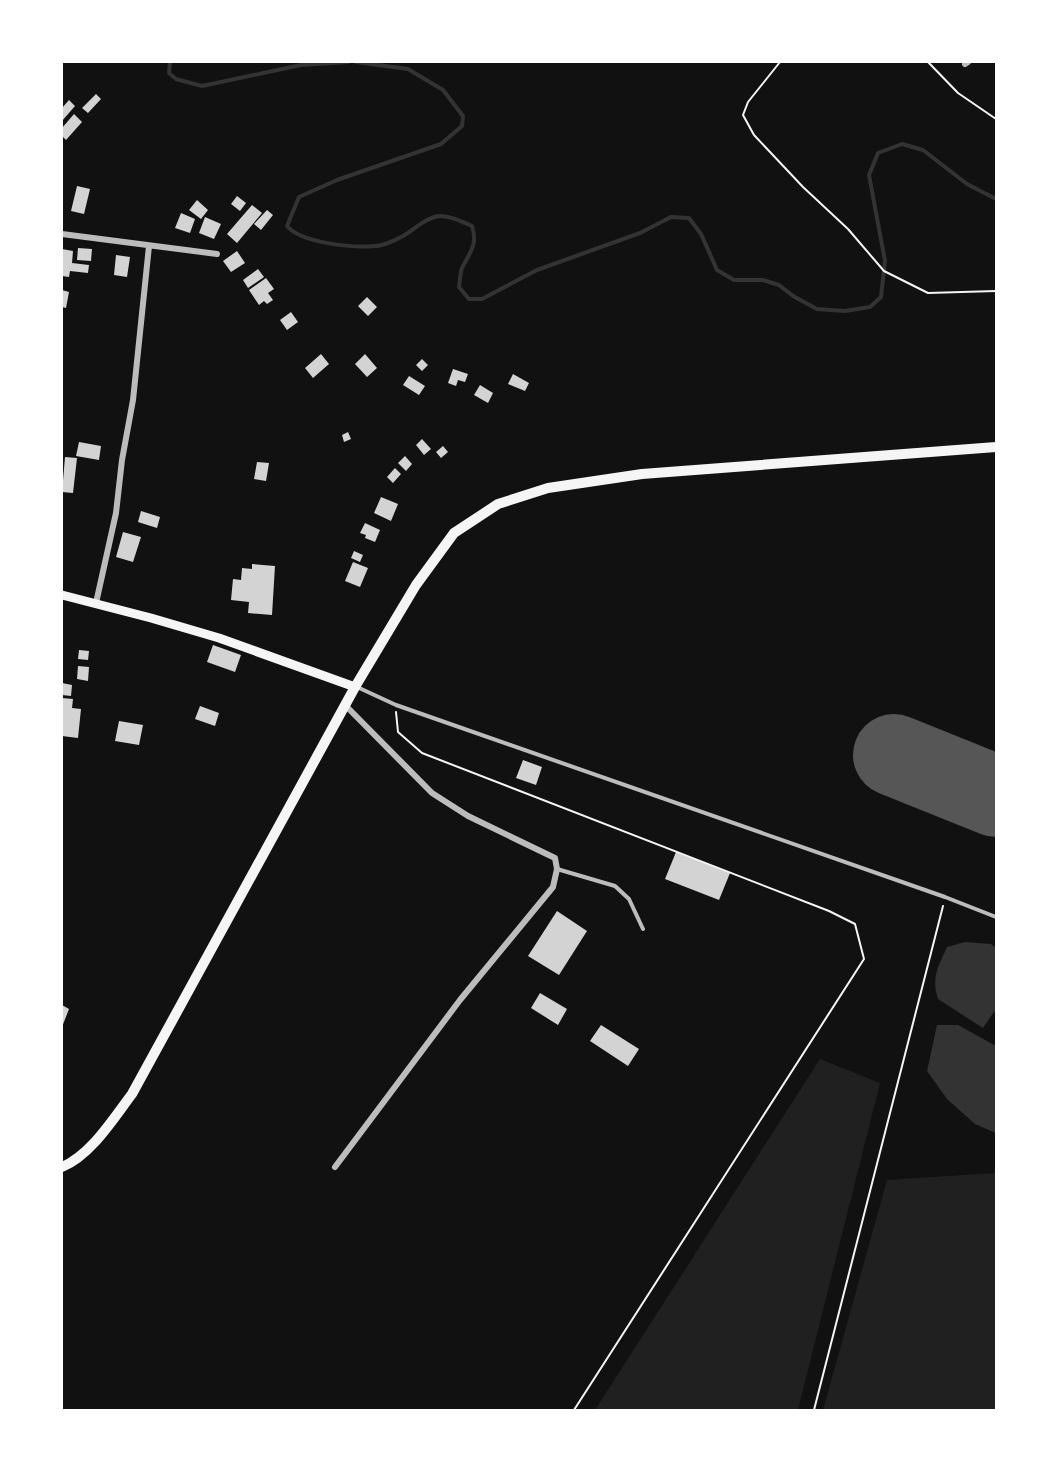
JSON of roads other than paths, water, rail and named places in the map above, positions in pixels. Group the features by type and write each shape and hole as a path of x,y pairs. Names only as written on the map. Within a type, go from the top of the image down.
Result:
{"main road":[{"path":"62,1167 69,1164 99,1137 132,1094 355,687 416,585 454,533 498,504 548,488 642,474 996,447"},
{"path":"62,595 219,638 355,687"}],"street":[{"path":"62,234 217,254"},
{"path":"96,603 116,513 122,460 133,400 149,246"},
{"path":"335,1167 460,1000 553,887 557,869 555,858 468,816 432,794 345,705"}],"lane":[{"path":"355,687 396,705 945,897 996,917"},
{"path":"557,869 615,886 629,899 643,929"}],"waterway":[{"path":"170,62 169,73 176,79 202,86 301,65 348,62"},
{"path":"356,62 408,69 443,90 463,116 462,126 441,144 337,180 299,197 287,226 303,237 341,245 365,246 378,246 392,242 425,221 436,217 445,216 472,226 474,243 462,268 459,287 469,299 482,299 537,270 640,233 671,217 689,218 701,234 717,270 734,280 763,280 779,285 793,296 817,309 845,311 870,307 881,297 885,261 869,175 878,153 902,144 923,150 967,184 996,199"}]}
